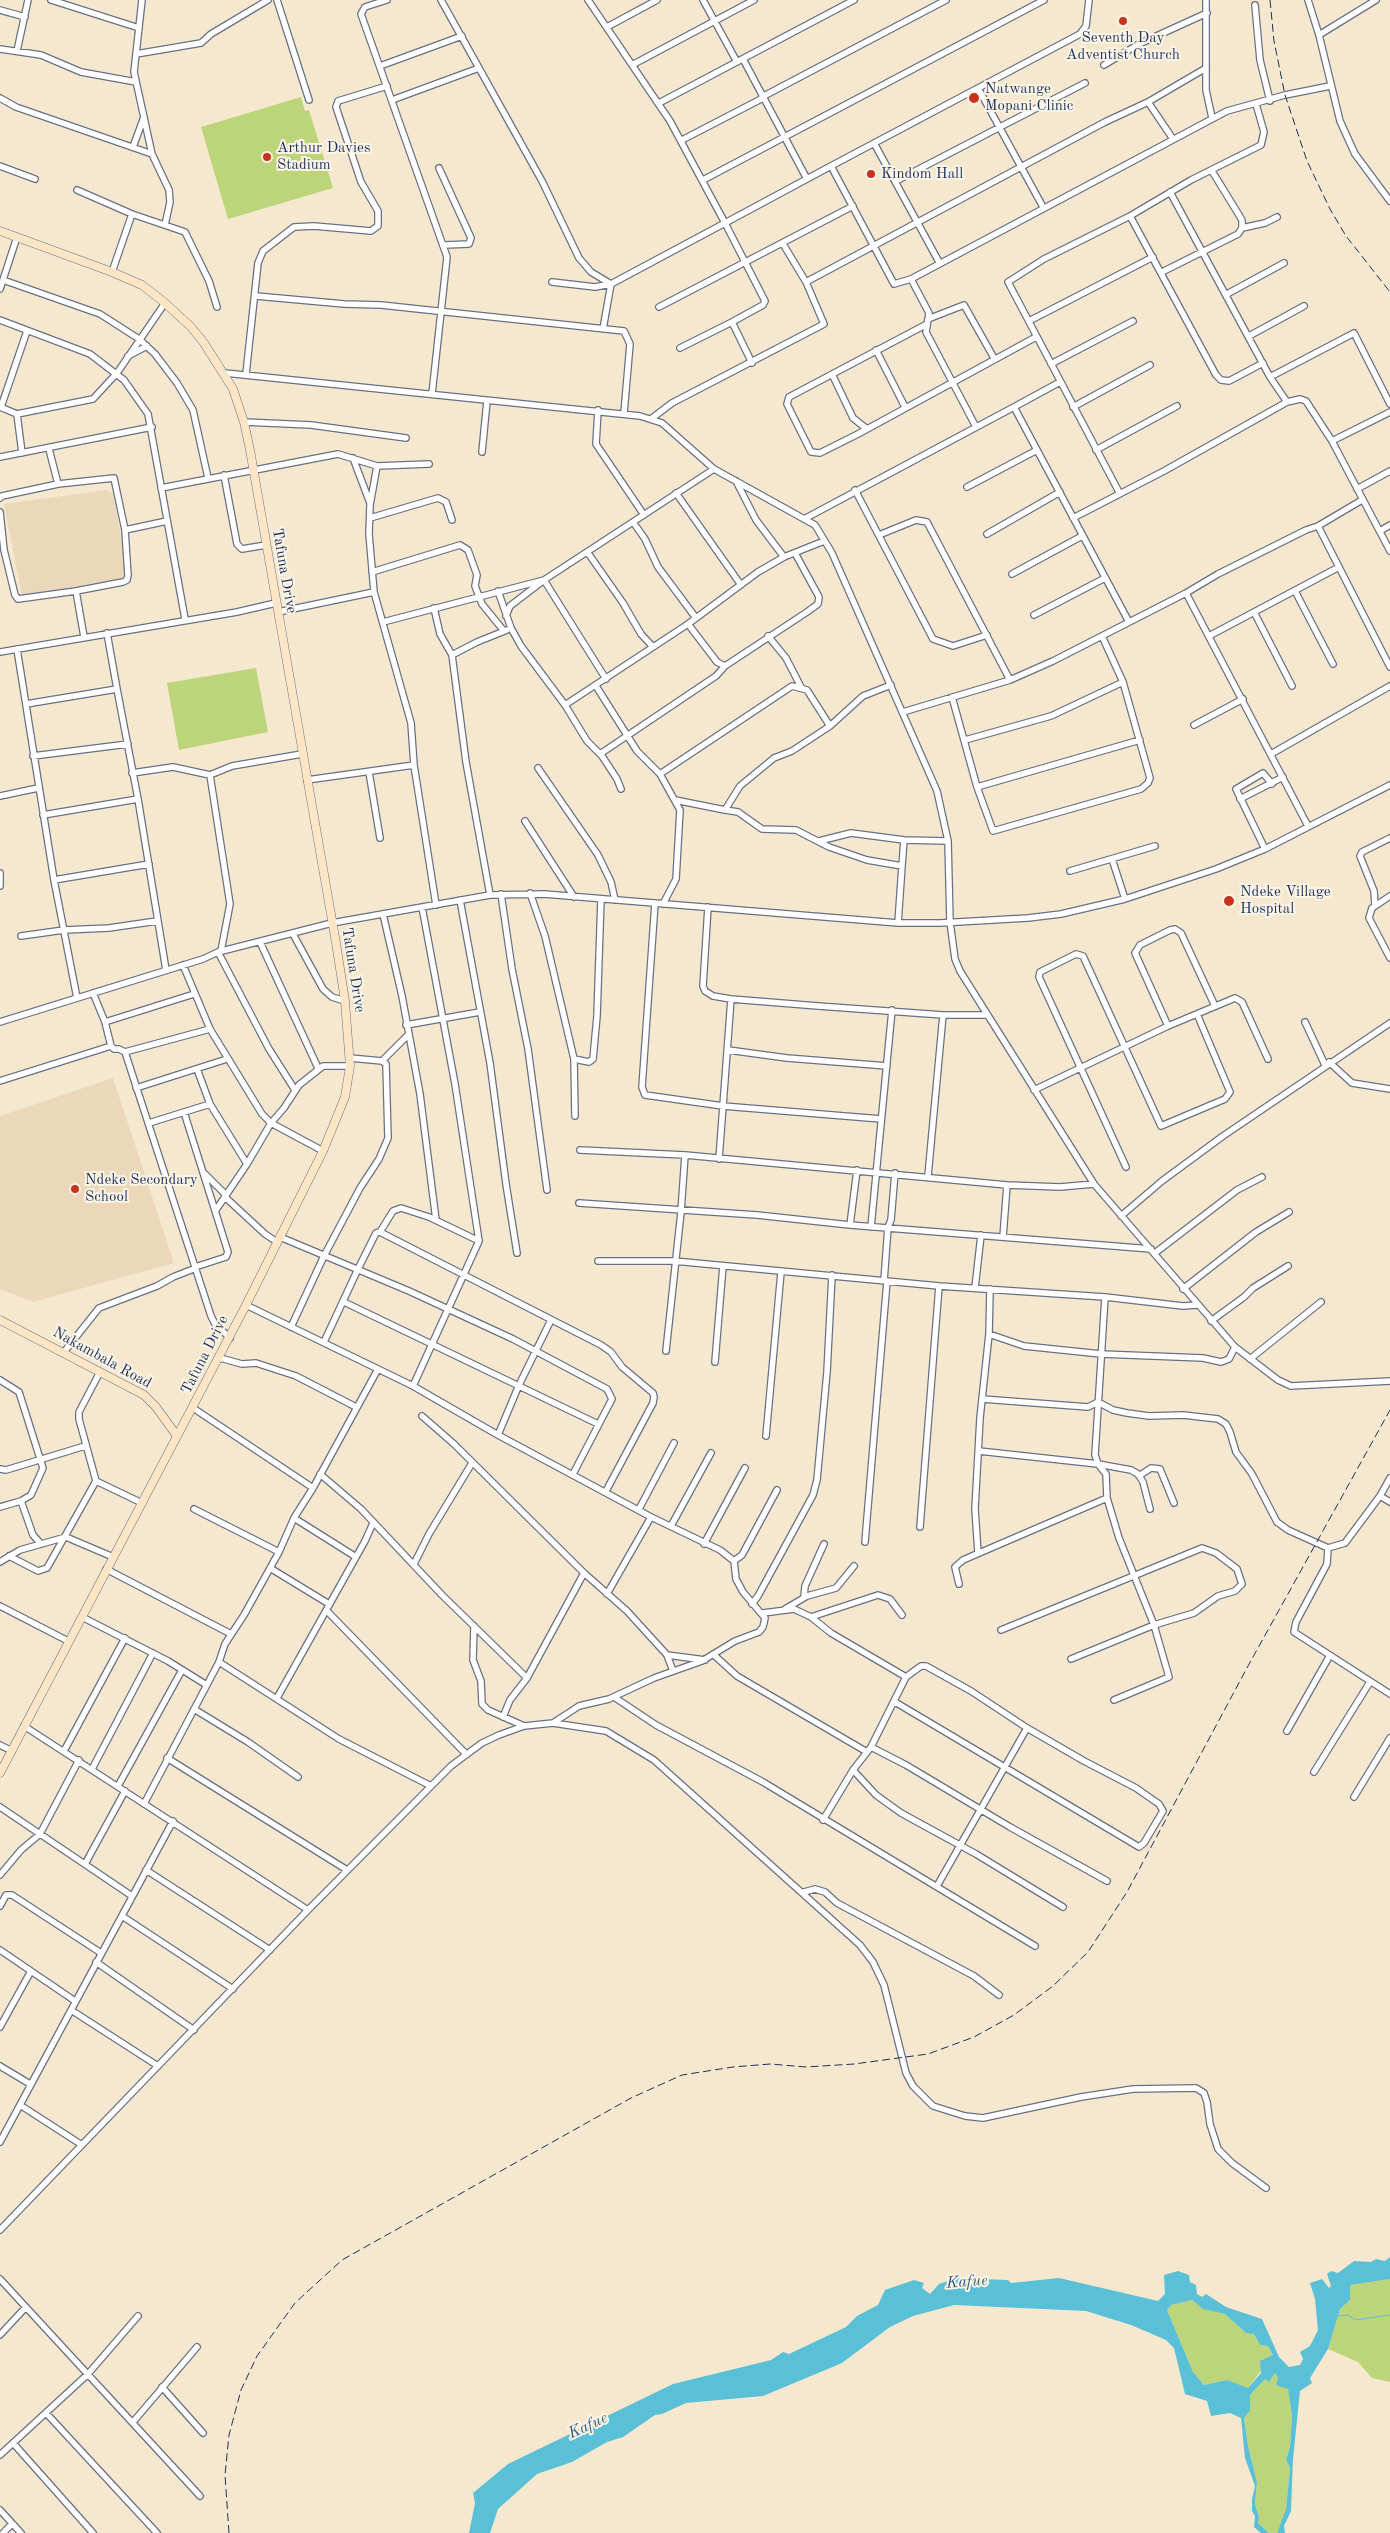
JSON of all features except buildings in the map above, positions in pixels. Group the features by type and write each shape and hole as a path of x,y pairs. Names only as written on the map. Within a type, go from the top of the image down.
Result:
{"main road":[{"name":"Tafuna Drive","path":"0,231 112,272 142,286 192,327 225,373 244,422 253,470 345,1000 350,1062 344,1097 323,1151 220,1358 106,1569 0,1773"},
{"name":"Nakambala Road","path":"0,1320 144,1395 177,1436"}],"street":[{"path":"18,51 28,0"},
{"path":"51,0 139,28"},
{"path":"142,0 134,63 136,82 152,154 169,190 170,202 165,225"},
{"path":"136,54 201,43 211,34 268,0"},
{"path":"277,0 309,100"},
{"path":"441,0 549,195 578,258 591,272 611,284"},
{"path":"588,0 682,140 765,301 763,305 680,348"},
{"path":"607,27 649,2 657,0"},
{"path":"703,0 763,97 807,179"},
{"path":"632,65 754,0"},
{"path":"658,103 854,0"},
{"path":"682,140 946,0"},
{"path":"703,180 786,138 1044,0"},
{"path":"552,282 595,288 611,284 1080,34 1086,26 1089,0"},
{"path":"1206,0 1206,90 1212,118"},
{"path":"1308,0 1319,35 1340,121 1351,146 1390,201"},
{"path":"1319,35 1376,0"},
{"path":"382,1 365,7 361,12 445,245 448,263 432,394"},
{"path":"1255,5 1260,60 1270,101"},
{"path":"0,10 26,17"},
{"path":"1104,65 1139,44 1207,13"},
{"path":"380,66 462,36"},
{"path":"0,49 18,51 58,61 82,72 136,82"},
{"path":"392,100 479,68"},
{"path":"806,282 1148,102 1206,68"},
{"path":"896,182 1085,83"},
{"path":"246,374 260,256 267,247 290,229 314,226 371,231 378,226 378,211 361,182 336,107 338,101 387,86"},
{"path":"831,166 894,284 911,279 939,262 1212,118 1242,106 1330,86"},
{"path":"978,88 1043,207"},
{"path":"0,98 16,107 152,154"},
{"path":"1148,102 1172,139"},
{"path":"1119,492 1009,286 1010,279 1044,259 1130,216 1170,192 1261,145 1264,132 1256,104"},
{"path":"133,147 144,116"},
{"path":"874,143 939,262"},
{"path":"0,166 34,179"},
{"path":"439,168 471,238 469,244 445,245"},
{"path":"1162,272 1238,234 1242,228 1242,220 1212,171"},
{"path":"76,190 132,214 186,232 209,281 217,307"},
{"path":"1170,192 1227,294 1270,377 1287,402"},
{"path":"659,307 853,206"},
{"path":"112,272 132,214"},
{"path":"1130,216 1208,360 1221,380 1229,381 1263,363"},
{"path":"1242,228 1265,223 1277,217"},
{"path":"0,289 17,237"},
{"path":"651,419 672,403 824,324 806,282 783,244"},
{"path":"1029,321 1153,257"},
{"path":"1227,294 1284,263"},
{"path":"911,279 929,313 926,332 976,427"},
{"path":"3,280 87,308 139,338 163,363 193,410 208,478"},
{"path":"603,330 611,284"},
{"path":"256,296 441,311 624,331 630,339 624,413"},
{"path":"26,331 0,407 17,414 93,399 116,373 165,303"},
{"path":"994,358 964,305 928,322 786,400 812,452 820,453 1036,337"},
{"path":"1249,336 1304,306"},
{"path":"0,320 26,331 80,348 116,373 148,414 152,427 184,619"},
{"path":"1051,364 1134,321"},
{"path":"732,322 752,363"},
{"path":"1270,377 1354,333 1390,404"},
{"path":"127,357 147,346"},
{"path":"876,350 905,407"},
{"path":"1073,407 1150,365"},
{"path":"225,373 598,410 651,419 662,423 714,469 814,524 824,541 891,685 938,791 948,841 950,922 954,950 960,971 985,1015 1094,1184 1153,1251 1183,1290 1235,1347 1278,1380 1291,1386 1390,1381"},
{"path":"832,374 853,418 867,429"},
{"path":"806,518 855,490 1060,382"},
{"path":"1073,518 1287,402 1300,399 1306,401 1332,441 1390,551"},
{"path":"482,452 487,400"},
{"path":"1096,450 1177,406"},
{"path":"1014,407 1129,622"},
{"path":"598,410 596,444 644,515"},
{"path":"1332,441 1390,412"},
{"path":"17,414 22,453"},
{"path":"244,422 311,425 376,436 406,438"},
{"path":"0,458 152,427"},
{"path":"49,449 58,484"},
{"path":"967,487 1037,450"},
{"path":"161,488 338,454 377,466 429,464"},
{"path":"353,458 370,505"},
{"path":"377,466 370,505 374,592 411,723 414,765 436,905"},
{"path":"506,616 510,606 544,580 714,469"},
{"path":"1357,489 1390,471"},
{"path":"224,475 237,544 242,549 266,545"},
{"path":"0,498 58,484 114,478 125,530 127,580 76,592 18,599 15,595 2,550 0,512"},
{"path":"736,480 756,520 784,557"},
{"path":"855,490 880,535 932,639 953,646 987,635"},
{"path":"987,534 1060,492"},
{"path":"676,493 740,585"},
{"path":"370,518 438,498 446,502 452,520"},
{"path":"903,712 1010,680 1102,636 1186,593 1218,574 1306,530 1318,526 1362,500"},
{"path":"880,535 916,520 927,522 1010,680"},
{"path":"125,530 167,521"},
{"path":"633,522 645,540 658,567 696,618"},
{"path":"1380,531 1390,525"},
{"path":"1318,526 1390,667"},
{"path":"1012,574 1082,536"},
{"path":"565,705 688,624 740,585 784,557 824,541"},
{"path":"372,572 460,546 468,550 477,575 475,586 479,598 487,613 504,631"},
{"path":"600,754 625,735 716,676 725,666 768,636 818,604 818,592 796,552"},
{"path":"588,553 623,603 641,634 653,647"},
{"path":"1209,636 1339,567"},
{"path":"1034,615 1105,578"},
{"path":"383,622 544,580"},
{"path":"544,580 606,679"},
{"path":"498,591 511,628 542,677 565,705 587,741 600,754 617,779 621,789"},
{"path":"1295,591 1333,664"},
{"path":"76,592 84,637"},
{"path":"278,612 374,592"},
{"path":"1186,593 1308,826"},
{"path":"0,652 184,619 237,612 276,603"},
{"path":"434,608 440,634 452,656 466,762 490,895"},
{"path":"1254,612 1292,686"},
{"path":"688,624 716,662 725,666"},
{"path":"452,656 476,642 511,628"},
{"path":"107,633 138,798 166,970"},
{"path":"768,636 786,658 800,687"},
{"path":"952,696 990,829 996,832 1145,787 1150,778 1140,740 1122,682 1102,636"},
{"path":"17,649 38,788 77,998"},
{"path":"965,740 1050,716 1122,682"},
{"path":"724,810 740,786 774,758 792,751 830,726 863,696 891,685"},
{"path":"596,686 625,735 642,758 660,774 664,785 680,810 676,879 663,904"},
{"path":"660,774 780,692 792,686 800,687 810,694 830,726"},
{"path":"1271,754 1390,686"},
{"path":"26,704 117,689"},
{"path":"1194,725 1243,699"},
{"path":"977,787 1140,740"},
{"path":"33,756 128,744"},
{"path":"132,773 173,766 210,775 232,766 302,754"},
{"path":"307,780 414,765"},
{"path":"538,768 598,855 612,882 615,900"},
{"path":"369,772 380,838"},
{"path":"1265,849 1240,799 1237,787 1263,772 1272,784"},
{"path":"210,775 230,904 220,952 269,1049 295,1090"},
{"path":"1240,799 1284,777"},
{"path":"0,1022 220,952 332,923 490,895 530,894 574,897 898,923 1028,918 1061,914 1125,899 1188,880 1265,849 1390,785"},
{"path":"0,796 38,788"},
{"path":"43,815 138,798"},
{"path":"675,800 738,812 762,829 796,830 829,847 867,860 902,866"},
{"path":"525,821 574,897"},
{"path":"819,841 851,833 904,840 948,841"},
{"path":"1375,906 1374,891 1360,856 1362,852 1390,838"},
{"path":"898,923 904,840"},
{"path":"1070,871 1155,846"},
{"path":"1112,859 1125,899"},
{"path":"54,880 149,864"},
{"path":"0,872 0,886"},
{"path":"1374,891 1382,900"},
{"path":"502,894 512,970 528,1048 547,1190"},
{"path":"530,894 545,936 574,1059 575,1116"},
{"path":"1390,896 1375,906 1369,918 1390,958"},
{"path":"574,1059 589,1062 592,1058 597,1016 601,899"},
{"path":"460,900 490,1062 506,1184 518,1253"},
{"path":"655,903 643,1091 648,1097 723,1106 881,1119"},
{"path":"412,1386 479,1241 443,1018 422,907"},
{"path":"708,907 702,986 708,994 731,999 944,1015 985,1015"},
{"path":"383,914 402,996 420,1094 436,1220"},
{"path":"21,936 64,930 109,928 157,921"},
{"path":"1168,1026 1135,953 1140,945 1170,930 1175,929 1180,933 1215,1006"},
{"path":"294,934 323,989 332,996 345,1000"},
{"path":"260,942 318,1068"},
{"path":"1126,1167 1039,977 1043,969 1076,954 1083,956 1161,1126 1225,1099 1230,1092 1197,1014"},
{"path":"183,965 210,1029 262,1114 271,1123 323,1151"},
{"path":"93,993 105,1022 111,1046 114,1049 120,1049 125,1052 211,1316 215,1324 230,1338"},
{"path":"105,1022 194,994"},
{"path":"1034,1090 1168,1026 1235,998 1239,999 1268,1059"},
{"path":"719,1159 731,999"},
{"path":"871,1227 892,1010"},
{"path":"406,1025 480,1012"},
{"path":"928,1176 944,1015"},
{"path":"1305,1022 1327,1064 1346,1079 1352,1083 1390,1089"},
{"path":"1121,1216 1182,1165 1327,1064 1390,1023"},
{"path":"125,1052 210,1029"},
{"path":"216,1210 247,1164 271,1123 284,1108 295,1090 318,1068 325,1065 350,1062 382,1061 408,1035"},
{"path":"0,1081 111,1046"},
{"path":"728,1050 788,1058 887,1066"},
{"path":"136,1088 227,1059"},
{"path":"291,1327 324,1256 360,1188 379,1159 388,1138 387,1076 386,1064 382,1061"},
{"path":"197,1069 210,1104 247,1164"},
{"path":"149,1124 210,1104"},
{"path":"64,1352 99,1308 157,1286 173,1277 228,1255 216,1210 184,1112"},
{"path":"580,1150 685,1155 928,1176 1007,1185 1060,1187 1094,1184"},
{"path":"666,1352 685,1155"},
{"path":"850,1225 857,1170"},
{"path":"203,1172 265,1234 358,1269 536,1350 604,1387 610,1392 612,1399 573,1474"},
{"path":"865,1542 888,1227 891,1220 895,1173"},
{"path":"579,1203 681,1212 757,1215 871,1227 1003,1236 1153,1251 1238,1190 1262,1177"},
{"path":"1003,1236 1007,1185"},
{"path":"324,1342 376,1233 380,1232 394,1210 401,1208 436,1220 479,1241"},
{"path":"1183,1290 1256,1232 1289,1212"},
{"path":"380,1232 464,1274 610,1352 622,1367 654,1395 653,1403 606,1491"},
{"path":"975,1288 980,1235"},
{"path":"598,1261 674,1261 939,1286 1105,1297 1183,1306 1197,1305"},
{"path":"715,1362 723,1266"},
{"path":"1211,1321 1244,1298 1253,1288 1288,1266"},
{"path":"766,1436 780,1272"},
{"path":"752,1604 813,1495 817,1480 827,1372 832,1275"},
{"path":"920,1528 939,1286"},
{"path":"978,1553 975,1509 982,1399 989,1334 990,1289"},
{"path":"1105,1297 1095,1449 1098,1464 1106,1474 1107,1498 1134,1577 1154,1624 1169,1677 1114,1700"},
{"path":"344,1302 598,1424"},
{"path":"1250,1359 1320,1302"},
{"path":"246,1305 412,1386 498,1435 606,1491 651,1517 720,1550 734,1561 736,1579 752,1604 763,1613 765,1623 759,1632 736,1642 705,1660 673,1671 614,1697 579,1706 554,1722"},
{"path":"498,1435 518,1385 551,1320"},
{"path":"989,1334 1024,1346 1101,1354 1203,1358 1224,1362 1229,1359 1235,1347"},
{"path":"220,1358 242,1364 256,1362 296,1376 356,1407"},
{"path":"144,1804 194,1710 231,1634 279,1552 294,1518 313,1488 378,1369"},
{"path":"9,1556 38,1571 47,1568 96,1481 93,1465 85,1446 79,1412 100,1372"},
{"path":"0,1380 19,1392 43,1468 37,1486 31,1495 22,1501 0,1507"},
{"path":"982,1399 1088,1407 1098,1402"},
{"path":"1098,1402 1113,1410 1127,1413 1212,1418 1226,1424 1238,1455 1252,1474 1277,1522 1288,1530 1328,1548 1345,1543 1380,1496 1390,1478"},
{"path":"1088,1407 1098,1416"},
{"path":"193,1408 313,1488"},
{"path":"422,1416 472,1462 584,1573 627,1611 667,1655 673,1671"},
{"path":"639,1509 674,1442"},
{"path":"0,1469 6,1470 85,1446"},
{"path":"979,1451 1098,1464 1131,1470 1139,1476 1146,1490 1150,1509"},
{"path":"671,1526 711,1452"},
{"path":"414,1564 429,1534 472,1462"},
{"path":"704,1544 745,1468"},
{"path":"1139,1476 1151,1468 1160,1469 1174,1504"},
{"path":"320,1474 361,1509 527,1678"},
{"path":"96,1481 142,1503"},
{"path":"734,1561 742,1555 777,1490"},
{"path":"1380,1496 1390,1502"},
{"path":"959,1584 955,1567 962,1560 1107,1498"},
{"path":"22,1501 33,1535 41,1544"},
{"path":"194,1509 279,1552"},
{"path":"607,1594 651,1517"},
{"path":"294,1518 356,1557"},
{"path":"277,1698 373,1523"},
{"path":"29,1547 33,1535"},
{"path":"0,1562 29,1547 66,1537 113,1557"},
{"path":"804,1597 805,1586 824,1544"},
{"path":"1001,1630 1202,1548 1216,1553 1241,1574 1242,1584 1235,1591 1218,1596 1194,1612 1154,1624 1071,1659"},
{"path":"1328,1548 1327,1564 1296,1622 1294,1632 1390,1694"},
{"path":"785,1609 804,1597 836,1588 854,1566"},
{"path":"270,1568 328,1608 466,1754"},
{"path":"106,1569 231,1634"},
{"path":"503,1717 510,1700 527,1678 584,1573"},
{"path":"811,1617 878,1595 890,1598 902,1615"},
{"path":"0,1606 68,1642"},
{"path":"763,1613 794,1609 811,1617 831,1633 906,1677"},
{"path":"82,1617 153,1653 205,1684"},
{"path":"474,1626 473,1660 480,1681 481,1700 484,1708 524,1726"},
{"path":"64,1751 125,1638"},
{"path":"92,1769 153,1653"},
{"path":"667,1655 705,1660"},
{"path":"714,1655 737,1676 869,1749 906,1764 981,1810 1107,1881"},
{"path":"1287,1731 1330,1657"},
{"path":"218,1662 339,1738 430,1786"},
{"path":"823,1820 853,1770 869,1749 895,1702 906,1677 921,1666 926,1666 971,1691 1027,1728 1136,1788 1159,1804 1163,1811 1144,1843 1139,1847 895,1702"},
{"path":"118,1786 182,1670"},
{"path":"1314,1772 1370,1682"},
{"path":"614,1697 656,1726 764,1782 823,1820 937,1886 1035,1946"},
{"path":"194,1710 248,1742 298,1778"},
{"path":"0,2230 430,1786 466,1754 499,1735 524,1726 554,1722 606,1731 654,1760 860,1944 873,1962 884,1985 906,2073 918,2092 933,2106 965,2116 984,2118 1081,2096 1133,2089 1196,2088 1204,2093 1210,2124 1218,2149 1232,2163 1266,2188"},
{"path":"24,1726 308,1910"},
{"path":"937,1886 1027,1728"},
{"path":"1354,1797 1390,1738"},
{"path":"0,1745 12,1751"},
{"path":"167,1758 347,1870"},
{"path":"0,1875 21,1850 40,1834 78,1760"},
{"path":"853,1770 876,1794 901,1813 960,1845 1062,1907"},
{"path":"85,1864 125,1791"},
{"path":"0,1807 132,1896"},
{"path":"0,2142 173,1821"},
{"path":"146,1870 270,1950"},
{"path":"804,1892 815,1889 826,1892 836,1903 974,1976 999,1995"},
{"path":"0,1906 6,1895 12,1895 101,1953"},
{"path":"122,1916 233,1989"},
{"path":"0,1950 75,2001"},
{"path":"96,1962 194,2030"},
{"path":"0,2027 31,1971"},
{"path":"71,2010 158,2066"},
{"path":"0,2066 30,2084"},
{"path":"20,2105 82,2145"},
{"path":"0,2279 200,2496"},
{"path":"0,2335 25,2308"},
{"path":"0,2456 88,2374 138,2316"},
{"path":"132,2422 197,2347"},
{"path":"162,2387 203,2433"},
{"path":"46,2413 157,2533"},
{"path":"13,2443 93,2533"},
{"path":"0,2510 21,2533"},
{"path":"3,2533 12,2524"}],"shaded area":[{"path":"106,490 113,494 128,575 123,582 23,601 4,504"},
{"name":"Ndeke Secondary School","path":"113,1078 174,1263 33,1302 0,1289 0,1116"}],"green space":[{"name":"Arthur Davies Stadium","path":"301,97 305,111 309,110 333,188 228,219 201,127"},
{"path":"256,668 268,732 179,750 167,683"},
{"path":"1390,2279 1390,2382 1372,2378 1358,2362 1328,2349 1340,2309 1350,2300 1350,2285"},
{"path":"1192,2300 1203,2308 1225,2314 1245,2332 1254,2334 1260,2345 1268,2346 1273,2355 1247,2389 1227,2380 1204,2385 1193,2372 1167,2310 1171,2305"},
{"path":"1275,2373 1288,2389 1292,2416 1290,2447 1286,2460 1290,2468 1286,2509 1278,2533 1269,2533 1258,2523 1259,2517 1255,2504 1257,2482 1248,2446 1244,2418 1250,2411 1250,2395 1265,2379 1269,2382"}],"water":[{"name":"Kafue","path":"1390,2257 1390,2279 1350,2285 1350,2300 1340,2309 1328,2349 1310,2378 1312,2383 1300,2391 1293,2459 1291,2511 1284,2526 1285,2533 1278,2533 1278,2531 1286,2509 1290,2468 1286,2460 1290,2447 1292,2416 1288,2389 1276,2385 1278,2378 1275,2373 1269,2382 1265,2379 1250,2395 1250,2411 1244,2418 1248,2446 1257,2482 1255,2504 1259,2517 1258,2523 1269,2533 1261,2533 1254,2527 1255,2516 1252,2511 1252,2499 1255,2486 1245,2458 1241,2418 1230,2413 1211,2416 1207,2401 1185,2394 1174,2348 1166,2340 1131,2325 1086,2311 954,2305 913,2316 890,2327 842,2363 763,2396 686,2403 662,2414 655,2415 623,2437 607,2442 572,2462 537,2474 498,2509 490,2533 469,2533 475,2503 473,2493 508,2464 673,2384 771,2360 783,2352 789,2354 846,2327 857,2316 878,2305 885,2290 914,2280 924,2283 922,2288 930,2294 939,2284 957,2278 1008,2280 1011,2283 1059,2278 1158,2301 1165,2294 1164,2275 1178,2271 1189,2275 1190,2282 1196,2285 1197,2294 1202,2297 1206,2294 1226,2307 1262,2319 1279,2357 1289,2367 1300,2365 1303,2359 1300,2352 1310,2346 1318,2330 1315,2299 1310,2283 1322,2279 1329,2288 1331,2286 1327,2274 1331,2271 1338,2273 1354,2261 1371,2262 1376,2259 1385,2261","holes":["1192,2300 1203,2309 1225,2314 1246,2333 1254,2334 1260,2345 1268,2346 1273,2355 1260,2361 1261,2373 1248,2388 1227,2380 1204,2385 1193,2372 1167,2310 1171,2305"]}],"waterway":[{"path":"1338,2316 1348,2315 1355,2320 1390,2315"}],"railway":[{"path":"1270,0 1274,41 1285,95 1307,161 1330,209 1346,236 1390,292"},
{"path":"229,2533 225,2475 229,2435 241,2390 257,2356 295,2303 342,2260 631,2098 682,2075 733,2067 770,2064 806,2067 854,2064 928,2054 974,2037 1014,2015 1053,1986 1088,1952 1127,1892 1248,1666 1390,1410"}],"place":[{"name":"Seventh Day Adventist Church","path":"1123,21"},
{"name":"Natwange Mopani Clinic","path":"974,98"},
{"name":"Arthur Davies Stadium","path":"267,157"},
{"name":"Kindom Hall","path":"871,174"},
{"name":"Ndeke Village Hospital","path":"1229,901"},
{"name":"Ndeke Secondary School","path":"75,1189"}]}
